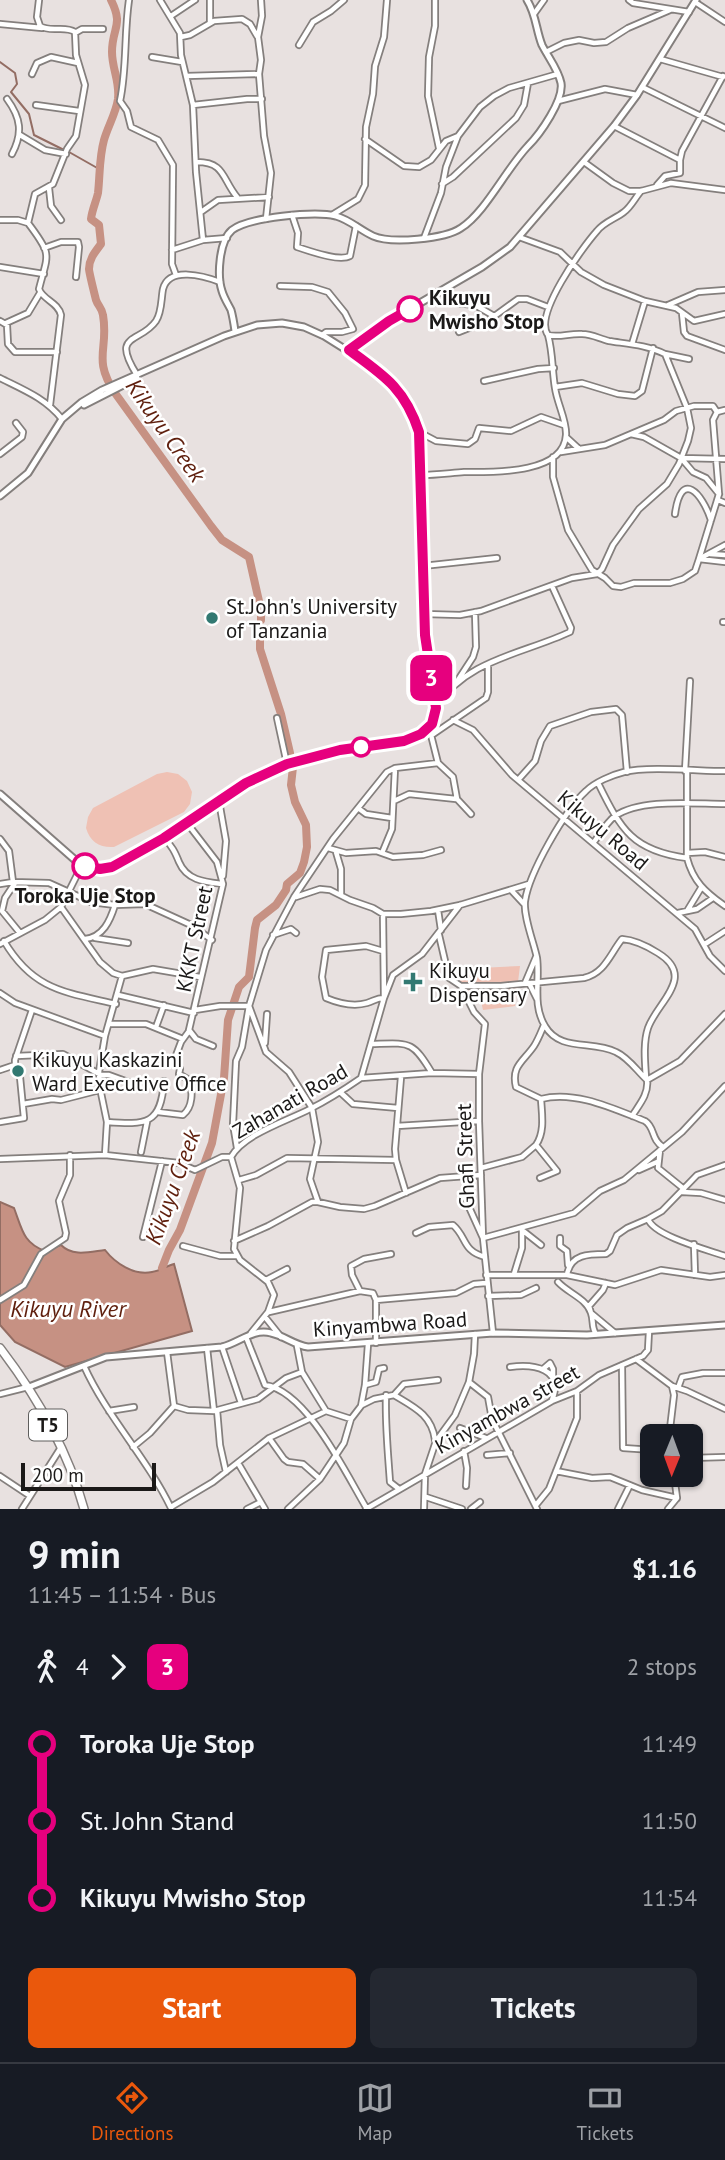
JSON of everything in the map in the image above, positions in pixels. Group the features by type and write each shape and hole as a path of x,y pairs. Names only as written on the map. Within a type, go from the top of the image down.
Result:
{"highway":[{"name":"T5","path":"0,1348 29,1387 60,1449 83,1509"}],"street":[{"path":"39,0 38,20 43,28"},
{"path":"129,0 124,83 120,101 127,111 131,127 158,140 173,165 172,264 176,275"},
{"path":"160,0 172,16 181,37 183,63 194,105 203,240"},
{"path":"172,16 195,0"},
{"path":"210,22 211,0"},
{"path":"261,0 262,16 258,37 260,74 264,136 271,170 267,219"},
{"path":"299,45 313,22 344,0"},
{"path":"332,215 352,203 362,193 366,171 365,139 375,66 385,29 387,0"},
{"path":"435,0 428,96 439,149"},
{"path":"235,331 221,282 222,257 227,238 236,228 292,215 332,215 380,238 424,238 449,234 469,222 542,130 558,101 561,85 558,74 546,52 527,0"},
{"path":"534,15 544,0"},
{"path":"629,0 633,3 689,12"},
{"path":"349,350 389,321 482,267 510,247 614,126 637,95 696,1 725,22"},
{"path":"546,52 564,43 579,40 606,42 628,28 670,10"},
{"path":"181,37 190,35 210,22 242,19 250,23 258,37"},
{"path":"0,24 68,29 75,33"},
{"path":"75,33 82,29 103,29"},
{"path":"28,223 35,194 49,188 56,180 76,136 85,85 75,52 75,33"},
{"path":"32,74 37,63 51,57 79,63"},
{"path":"152,57 174,59 183,63"},
{"path":"656,185 665,176 680,173 682,151 724,77 660,59"},
{"path":"186,76 260,74"},
{"path":"424,238 458,136 480,107 509,88 558,74"},
{"path":"442,184 516,118 524,105 528,83"},
{"path":"642,87 725,128"},
{"path":"558,101 605,89 637,95"},
{"path":"7,99 16,113 19,134 12,154"},
{"path":"194,105 262,99"},
{"path":"37,105 79,111"},
{"path":"614,126 680,160"},
{"path":"19,134 45,150 66,153"},
{"path":"365,139 404,166 410,167 425,165 451,137 458,136"},
{"path":"197,162 212,163 219,169 237,197"},
{"path":"584,162 612,183 629,191 671,183 725,190"},
{"path":"49,188 51,206 61,220"},
{"path":"561,452 566,437 555,387 548,335 544,327 548,307 597,230 623,214 640,191"},
{"path":"200,212 215,201 237,197 269,197"},
{"path":"292,215 299,233 297,247 337,258 345,259 350,256 356,226"},
{"path":"0,220 28,223 48,258 39,286 40,293 28,313 3,322 8,344 21,354 57,352"},
{"path":"519,237 560,252 573,265 604,285 645,301 668,306 694,321 725,314"},
{"path":"172,250 203,240 227,238"},
{"path":"44,248 61,242 78,242 76,277"},
{"path":"0,267 44,274"},
{"path":"137,375 129,361 127,346 156,321 163,287 169,278 176,275 203,277 221,282"},
{"path":"280,286 312,287 331,295 351,322 353,329 326,332 322,335"},
{"path":"444,290 455,303 475,305 494,316"},
{"path":"668,306 698,292 725,290"},
{"path":"40,293 60,310 61,325 50,405"},
{"path":"459,332 474,328 509,304 523,298 548,307"},
{"path":"632,344 645,301"},
{"path":"682,313 686,335 725,350"},
{"path":"0,496 28,473 62,419 75,408 103,393 235,331 257,325 282,323 304,327 322,335 383,373 408,403 419,432 425,635 436,708 435,717 421,734 404,741 340,750 287,764 246,783 164,838 112,867 100,869 82,865 0,794"},
{"path":"548,335 552,337 584,334 653,348 664,354 689,359"},
{"path":"555,387 582,383 618,394 635,396 642,391 653,348"},
{"path":"425,614 460,615 475,612 572,578 597,574 602,569 613,545 639,509 667,484 690,433 687,408 664,354"},
{"path":"484,381 554,368"},
{"path":"123,383 152,369"},
{"path":"0,378 50,405 62,419"},
{"path":"421,475 520,470 561,452 605,445 664,420 676,411 708,405 716,408 717,412"},
{"path":"553,457 553,477 568,530 597,574 618,588 631,583 670,583 691,574 712,520 719,497 713,420 717,412 725,410"},
{"path":"419,432 436,441 468,444 475,439 479,428 511,431 541,417 564,425"},
{"path":"0,454 22,437 23,432 16,423"},
{"path":"630,434 644,437 681,458 692,472 706,478 725,503"},
{"path":"566,437 578,448"},
{"path":"681,458 725,459"},
{"path":"675,514 679,495 687,489 705,500 712,520"},
{"path":"699,559 725,545"},
{"path":"710,554 725,555"},
{"path":"423,566 497,558"},
{"path":"699,559 725,562"},
{"path":"457,681 488,665 570,632 571,628 552,586"},
{"path":"436,708 473,657 476,647 475,612"},
{"path":"432,735 486,698 488,665"},
{"path":"690,681 686,771 687,855 694,878 701,888 725,906"},
{"path":"518,780 536,761 541,741 550,726 600,710 616,709 622,715 626,772"},
{"path":"277,718 287,764"},
{"name":"Kikuyu Road","path":"453,720 472,730 518,780 695,929 710,956 725,971"},
{"path":"429,727 438,762 453,777 457,799 471,814"},
{"path":"237,1148 233,1124 236,1061 249,1006 272,935 328,848 387,772 395,768 438,762"},
{"path":"382,853 389,840 393,818 395,768"},
{"path":"537,999 536,956 524,904 529,884 566,819 587,790 626,772 725,771"},
{"path":"598,783 614,816 633,838 650,850 662,855 705,852 725,857"},
{"path":"394,801 409,794 457,799"},
{"path":"164,838 172,846 180,865 191,877 223,881 226,841 219,801"},
{"path":"594,842 614,816 646,805 725,804"},
{"path":"358,807 366,814 393,818"},
{"name":"KKKT Street","path":"158,1112 183,1115 188,1111 192,1099 189,1080 179,1074 180,1069 175,1058 190,1030 223,881 217,862 187,823"},
{"path":"0,839 9,851 14,882 5,898 2,911 20,933"},
{"path":"328,848 337,852 376,851 393,857 423,855 441,850"},
{"path":"337,852 341,869 341,894"},
{"path":"82,865 61,907 45,920 2,943 20,966 41,983 67,993 116,1004"},
{"path":"1,883 45,882 85,901 153,907 191,925 212,940"},
{"path":"294,897 330,890 383,914 438,910 529,884"},
{"path":"686,912 701,888"},
{"path":"511,890 524,904"},
{"path":"678,914 697,909 713,898"},
{"path":"94,938 107,925 115,905"},
{"path":"383,951 366,946 326,950 322,977 324,994 330,1000 343,1004 368,1003 376,998 384,998 393,975 416,960 460,905"},
{"path":"61,907 106,969 122,976 153,969 201,977"},
{"name":"Ghafi Street","path":"438,910 446,972 449,978 461,986 474,1012 485,1024 479,1073 479,1121 486,1283 493,1333"},
{"name":"Zahanati Road","path":"237,1256 234,1241 240,1197 239,1180 231,1157 247,1140 340,1093 361,1078 384,998 383,914"},
{"path":"272,935 290,929 296,933"},
{"path":"705,944 725,931"},
{"path":"85,939 128,943"},
{"path":"461,986 501,986 584,978 603,968 622,939 639,943 668,960 674,986 648,1028 648,1089 632,1116"},
{"path":"527,983 536,956"},
{"path":"105,1154 107,1122 99,1072 105,1036 122,976"},
{"path":"527,983 537,999 544,1025 554,1038 565,1043 599,1046 617,1052 625,1056 646,1080"},
{"path":"0,993 7,999 33,1010 105,1036"},
{"path":"118,995 195,1011 220,1006 249,1006"},
{"path":"156,1027 164,1005"},
{"path":"249,1006 270,1057 289,1072 312,1108 318,1142 310,1179 318,1202"},
{"path":"0,1122 24,1118 20,1077 15,1066 16,1055 33,1010"},
{"path":"265,1048 267,1014"},
{"path":"646,1080 680,1061 725,1014"},
{"path":"109,1024 140,1023 183,1039"},
{"path":"544,1025 514,1076 516,1087 541,1099 580,1099 649,1123 655,1141 662,1148"},
{"path":"190,1030 196,1039 213,1046"},
{"path":"372,1044 412,1045 432,1073"},
{"path":"16,1055 63,1054 101,1075 131,1083"},
{"path":"0,1070 15,1066"},
{"name":"Ghafi Street","path":"361,1078 479,1073"},
{"path":"401,1077 396,1160 405,1193"},
{"path":"136,1158 141,1152 147,1122 158,1112 164,1094 164,1081"},
{"path":"464,1196 484,1238 574,1213 600,1191 624,1180 689,1126 725,1086"},
{"path":"23,1104 61,1100 100,1090"},
{"path":"340,1093 354,1104 398,1108"},
{"path":"234,1241 303,1206 318,1202 364,1209 440,1178 481,1172 522,1157 536,1146 540,1138 541,1099"},
{"path":"397,1126 479,1121"},
{"path":"107,1122 147,1122"},
{"path":"536,1146 557,1171 540,1178"},
{"path":"662,1148 657,1162 661,1171 683,1191 701,1192 725,1200"},
{"path":"141,1152 144,1159"},
{"path":"0,1159 105,1154 179,1163 195,1170 222,1157 231,1157"},
{"path":"0,1300 24,1285 41,1254 65,1238 59,1202 68,1181 70,1155"},
{"path":"239,1180 256,1175 286,1157 314,1160 396,1160"},
{"path":"143,1237 162,1161"},
{"path":"634,1172 657,1162"},
{"path":"568,1266 581,1255 606,1254 617,1235 668,1206 697,1175 725,1166"},
{"path":"648,1219 652,1226 668,1236 725,1256"},
{"path":"416,1233 429,1227 453,1225 466,1246 475,1254 485,1257"},
{"path":"514,1275 522,1248 522,1230 541,1245"},
{"path":"560,1238 561,1246 568,1253 567,1275"},
{"path":"694,1244 695,1275"},
{"path":"0,1394 29,1387 106,1357 222,1347 234,1344 248,1335 266,1315 274,1295 272,1288 237,1256 220,1256 183,1246"},
{"path":"360,1291 352,1275 351,1266 364,1259 391,1254"},
{"path":"265,1280 288,1269"},
{"path":"486,1275 567,1275 615,1285 661,1270 710,1277 725,1275"},
{"path":"558,1282 577,1295 591,1313 615,1333"},
{"path":"376,1300 456,1293 474,1284 486,1283"},
{"path":"596,1334 589,1306 606,1283"},
{"path":"488,1296 521,1295 536,1288"},
{"path":"266,1315 360,1291 373,1293 376,1300 376,1344"},
{"path":"266,1315 281,1338"},
{"name":"Kinyambwa Road","path":"248,1335 271,1332 297,1346 376,1344 493,1333 596,1334 725,1325"},
{"path":"649,1331 648,1350 636,1359 671,1387 725,1409"},
{"path":"424,1509 425,1474 436,1441 455,1415 469,1381 475,1334"},
{"path":"248,1335 265,1385 279,1387 311,1418 366,1509"},
{"path":"288,1509 320,1479 344,1443 351,1419 361,1406 368,1344"},
{"path":"297,1346 302,1372 326,1410 351,1419"},
{"path":"206,1347 226,1472"},
{"path":"222,1347 241,1403"},
{"path":"133,1447 150,1433 174,1406 167,1352"},
{"name":"Kinyambwa street","path":"366,1509 552,1401 577,1391 599,1375 636,1359"},
{"path":"510,1367 524,1365 543,1369 550,1363 555,1384 552,1401"},
{"path":"622,1365 623,1448 640,1449"},
{"path":"83,1366 100,1398 147,1466 171,1508 226,1472 269,1438 326,1410"},
{"path":"365,1385 376,1382 379,1369 384,1368"},
{"path":"174,1406 188,1410 216,1411 258,1399 286,1378 302,1372"},
{"path":"678,1388 682,1377 725,1373"},
{"path":"394,1395 404,1384 438,1380"},
{"path":"469,1381 488,1396 490,1414 536,1507 556,1471 577,1418 577,1391"},
{"path":"0,1387 9,1391"},
{"path":"671,1387 674,1395 671,1424"},
{"path":"361,1406 386,1395 394,1395 423,1412 433,1426 436,1441"},
{"path":"386,1395 385,1425 390,1482 399,1489"},
{"path":"109,1411 134,1408"},
{"path":"460,1428 487,1438"},
{"path":"269,1438 284,1459 303,1464 320,1479"},
{"path":"22,1509 60,1449"},
{"path":"464,1451 466,1486"},
{"path":"487,1455 510,1453"},
{"path":"704,1458 725,1457"},
{"path":"238,1463 265,1509"},
{"path":"556,1471 592,1478 610,1477 677,1498"},
{"path":"0,1476 30,1496"},
{"path":"618,1509 630,1485"},
{"path":"668,1509 677,1498 676,1488"},
{"path":"426,1497 461,1509"},
{"path":"247,1509 261,1502"},
{"path":"471,1509 480,1502"}],"shaded area":[{"path":"157,774 178,774 187,781 192,792 190,804 184,812 114,847 100,845 93,840 86,828 93,808"},
{"path":"520,966 515,1006 483,1010 480,997 461,997 459,969"}],"water":[{"name":"Kikuyu River","path":"0,1202 14,1208 28,1239 45,1251 61,1245 76,1252 105,1250 120,1264 145,1273 174,1264 192,1331 65,1367 15,1342 0,1325"}],"waterway":[{"name":"Kikuyu Creek","path":"111,0 117,16 112,52 118,99 102,147 98,193 91,219 99,225 101,244 91,259 89,269 96,300 103,315 104,371 115,393 211,526 222,540 249,557 261,620"},
{"path":"0,62 15,73 17,84 11,92 29,114 34,135 64,150"},
{"path":"69,152 99,169"},
{"name":"Kikuyu Creek","path":"260,640 260,649 281,714 290,753"},
{"name":"Kikuyu Creek","path":"162,1268 180,1230 212,1143 224,1078 228,1020 239,987 249,977 257,920 276,905 287,884 300,873 304,862 307,847 306,825 295,802 291,785 293,767"}],"bus line":[{"name":"3","path":"85,866 100,869 112,867 164,838 267,772 340,750 404,741 421,734 432,724 436,708 425,635 419,432 408,403 393,383 349,350 410,309"}],"place":[{"name":"Kikuyu Mwisho Stop","path":"410,309"},
{"name":"St.John's University of Tanzania","path":"212,618"},
{"name":"Toroka Uje Stop","path":"85,866"},
{"name":"Kikuyu Dispensary","path":"413,982"},
{"name":"Kikuyu Kaskazini Ward Executive Office","path":"18,1071"}]}
